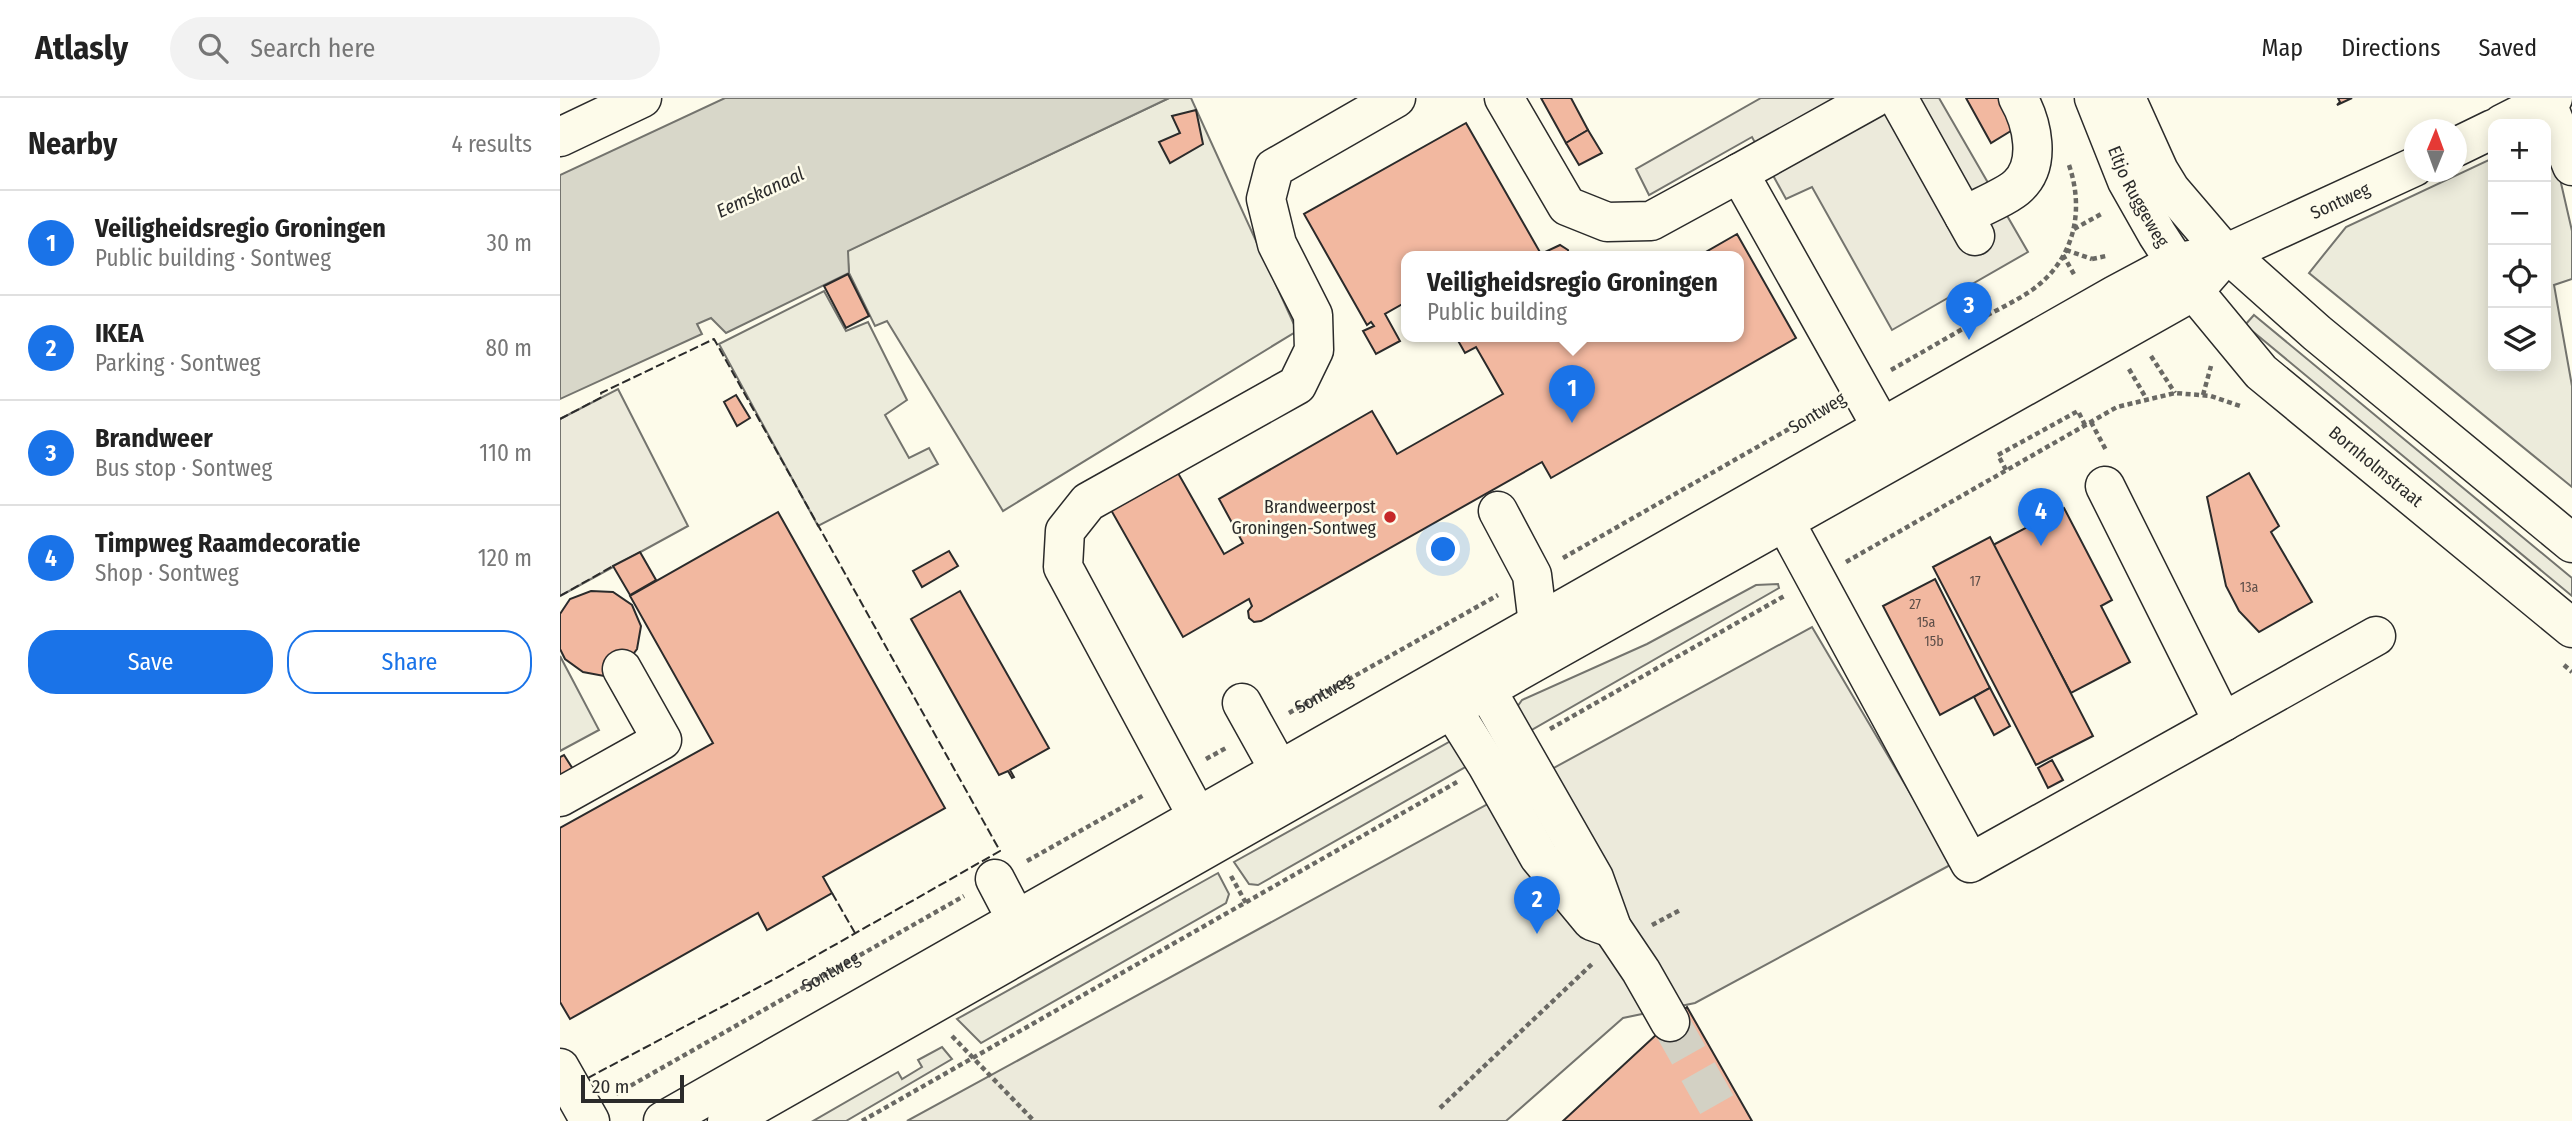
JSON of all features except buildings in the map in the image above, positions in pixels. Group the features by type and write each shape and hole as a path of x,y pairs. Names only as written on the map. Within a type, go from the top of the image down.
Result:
{"street":[{"path":"560,137 642,98"},
{"path":"1205,831 1063,567 1065,531 1088,502 1297,385 1314,350 1313,315 1277,244 1266,199 1274,167 1396,98"},
{"path":"1504,98 1567,206 1607,222 1651,221 1874,98"},
{"path":"1898,98 1970,226 2018,186 2029,169 2032,153 2031,131 2028,114 2018,98"},
{"name":"Eltjo Ruggeweg","path":"2094,98 2128,184 2185,277"},
{"name":"Eltjo Ruggeweg","path":"2126,98 2170,189 2227,254"},
{"path":"2512,119 2550,100 2572,166"},
{"path":"2467,142 2488,131"},
{"name":"Sontweg","path":"1486,689 1593,611 1890,443 2227,254 2404,172"},
{"path":"1739,173 1890,443"},
{"path":"2227,254 2317,333 2572,543"},
{"name":"Bornholmstraat","path":"2185,277 2261,372 2572,628"},
{"path":"2105,486 2223,722"},
{"path":"1777,507 1970,863 2376,636"},
{"path":"1498,510 1532,575 1538,624"},
{"path":"1532,575 1593,611"},
{"name":"Sontweg","path":"663,1121 1023,934 1452,691 1538,624 1593,611"},
{"path":"560,797 662,740 622,669"},
{"path":"1452,691 1486,689 1503,756"},
{"path":"1452,691 1594,878 1616,935 1641,971 1670,1022"},
{"path":"1249,717 1287,784"},
{"path":"995,879 1023,934"},
{"name":"Sontweg","path":"727,1121 1023,934"},
{"path":"560,1068 587,1117"}],"path":[{"name":"Sontweg","path":"587,1117 1175,777 1249,717 1532,575 2025,295 2053,271 2066,250 2073,229"},
{"path":"862,1121 2117,407 2175,393"},
{"path":"2006,470 1998,454 2078,411 2085,425"},
{"path":"1440,1108 1608,950 1616,935 1682,909"},
{"path":"951,1035 1034,1121"}],"shaded area":[{"path":"1169,98 1191,98 1297,331 1003,511 887,321 875,326 849,273 847,251"},
{"path":"1761,98 1939,98 2028,252 1892,330 1812,187 1786,199 1752,137 1649,195 1636,169"},
{"path":"2551,157 2555,157 2572,231 2572,279 2554,285 2572,386 2572,487 2309,273 2346,227 2442,182 2467,182 2467,170 2488,160 2488,371 2551,371"},
{"path":"824,291 846,331 868,322 907,400 885,415 909,458 929,448 938,464 818,526 719,344"},
{"path":"2254,315 2572,578 2572,596 2245,325"},
{"path":"618,389 688,526 560,596 560,419"},
{"path":"1778,584 1779,588 1523,735 1515,710 1522,700 1647,644 1756,585"},
{"path":"1812,627 1952,864 1695,1003 1623,1018 1506,1121 907,1121"},
{"path":"560,656 599,730 560,751"},
{"path":"1449,742 1458,742 1476,761 1258,885 1249,884 1234,862"},
{"path":"1218,873 1229,894 1226,903 981,1043 957,1019"},
{"path":"942,1047 952,1059 846,1121 813,1121 898,1072 902,1079 922,1067 918,1060"}],"water":[{"name":"Eemskanaal","path":"725,98 1169,98 848,251 849,273 726,333 711,318 697,324 702,334 560,399 560,175"}],"tunnel":[{"path":"1670,1022 1726,1121"}],"fence":[{"path":"560,419 602,397 601,393 714,339 1000,851 780,976 584,1080"},
{"path":"560,596 613,566"},
{"path":"832,893 855,933"}],"place":[{"name":"Brandweer","path":"1969,340"},
{"name":"Veiligheidsregio Groningen","path":"1572,423"},
{"name":"Brandweerpost Groningen-Sontweg","path":"1390,517"},
{"name":"Timpweg Raamdecoratie","path":"2041,546"},
{"name":"IKEA","path":"1537,934"}]}
